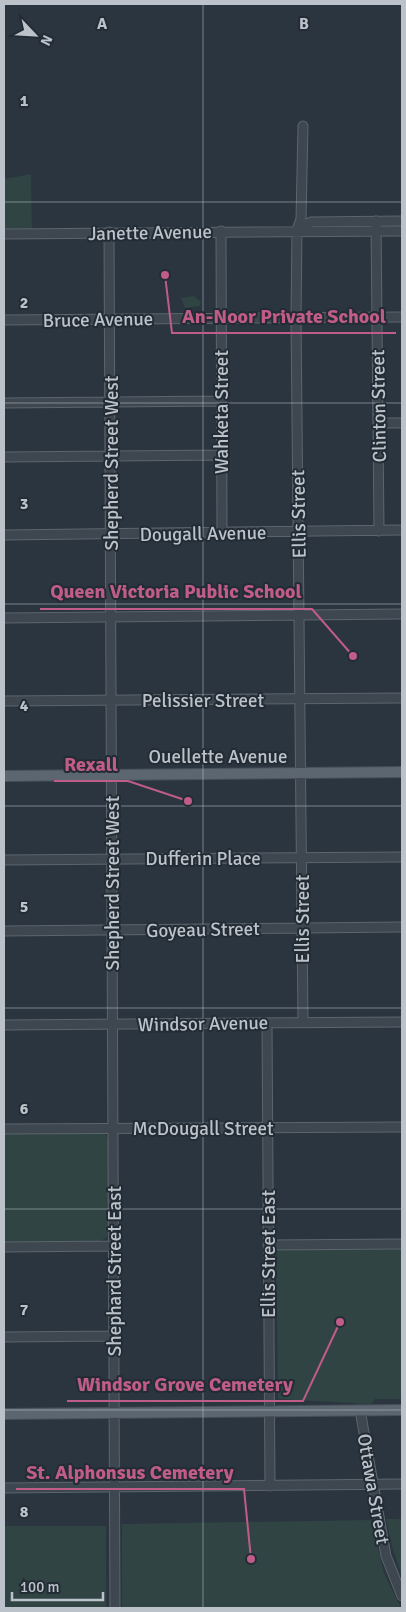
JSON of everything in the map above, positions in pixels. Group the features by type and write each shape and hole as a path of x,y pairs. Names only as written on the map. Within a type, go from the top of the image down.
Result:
{"main road":[{"name":"Ouellette Avenue","path":"4,776 402,772"},
{"path":"4,1414 402,1410"}],"street":[{"name":"Ellis Street","path":"302,1022 296,318 297,230 301,219 303,126"},
{"name":"Janette Avenue","path":"376,226 402,221"},
{"name":"Janette Avenue","path":"4,234 297,230 311,222 376,226 402,231"},
{"name":"Clinton Street","path":"376,226 379,530"},
{"name":"Wahketa Street","path":"221,231 222,532"},
{"name":"Shepherd Street West","path":"109,232 112,534 112,1024"},
{"name":"Bruce Avenue","path":"4,320 402,317"},
{"path":"4,404 221,401"},
{"path":"378,423 402,423"},
{"path":"4,457 222,454"},
{"name":"Dougall Avenue","path":"4,535 402,530"},
{"path":"4,618 402,614"},
{"name":"Pelissier Street","path":"4,701 402,698"},
{"name":"Dufferin Place","path":"4,860 402,857"},
{"name":"Goyeau Street","path":"4,931 402,928"},
{"name":"Windsor Avenue","path":"4,1025 402,1022"},
{"name":"Ellis Street East","path":"267,1023 270,1486"},
{"name":"Shephard Street East","path":"112,1024 116,1608"},
{"name":"McDougall Street","path":"4,1129 402,1126"},
{"path":"268,1245 402,1244"},
{"path":"4,1247 114,1246"},
{"path":"4,1337 114,1336"},
{"name":"Ottawa Street","path":"360,1410 386,1556 402,1596"},
{"path":"4,1488 402,1484"}],"green space":[{"path":"31,174 32,232 4,232 4,179"},
{"path":"194,296 201,302 200,306 185,308 181,298"},
{"path":"4,1134 105,1134 108,1139 109,1231 106,1238 98,1242 4,1242"},
{"path":"276,1245 402,1245 402,1399 375,1399 371,1404 278,1399"},
{"path":"386,1519 402,1519 402,1577 392,1546"},
{"path":"371,1520 384,1573 401,1608 122,1608 122,1524"},
{"path":"4,1526 106,1526 106,1608 4,1608"}],"place":[{"name":"An-Noor Private School","path":"165,275"},
{"name":"Queen Victoria Public School","path":"353,656"},
{"name":"Rexall","path":"188,801"},
{"name":"Windsor Grove Cemetery","path":"340,1322"},
{"name":"St. Alphonsus Cemetery","path":"251,1559"}]}
